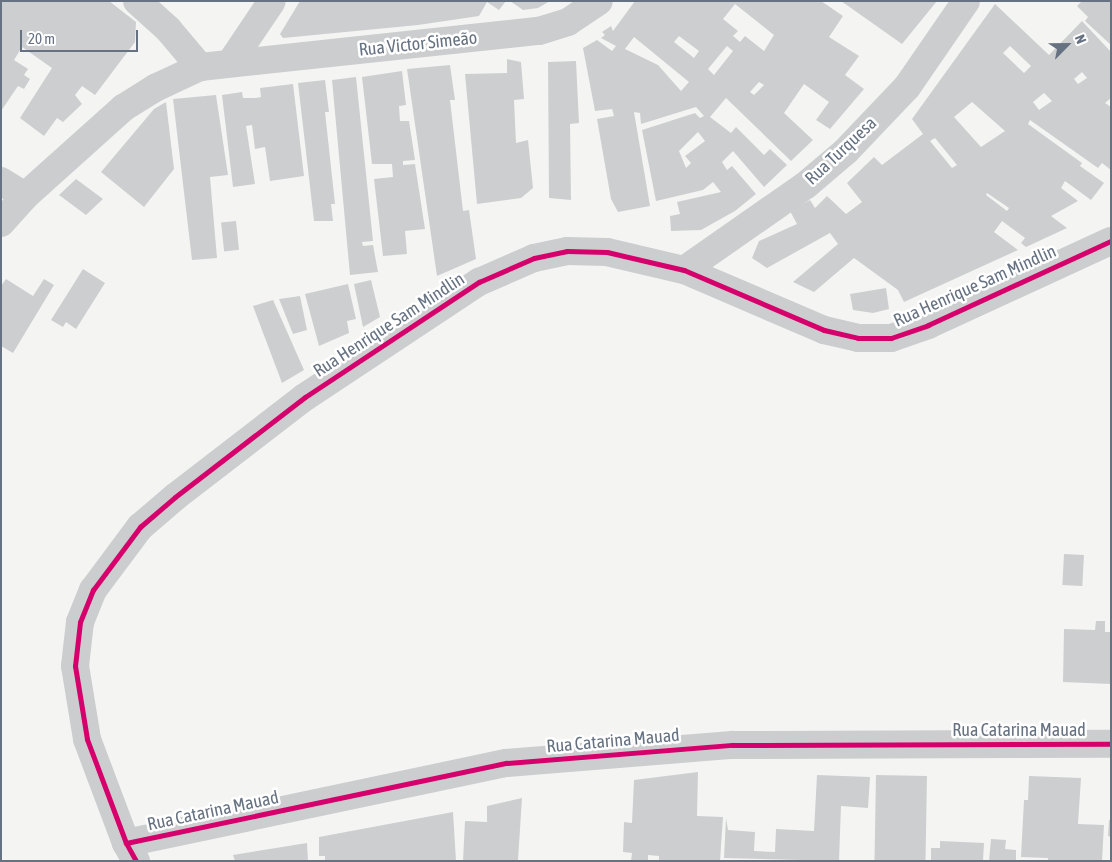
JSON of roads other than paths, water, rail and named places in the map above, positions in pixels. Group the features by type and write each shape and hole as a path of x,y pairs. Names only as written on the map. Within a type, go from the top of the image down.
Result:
{"street":[{"path":"138,1 168,29 200,67"},
{"path":"231,62 272,1"},
{"name":"Rua Victor Simeão","path":"1,223 26,196 123,108 155,88 200,67 231,62 539,31 568,22 599,1"},
{"name":"Rua Turquesa","path":"684,270 806,185 846,151 907,87 966,1"},
{"path":"1,181 26,196"},
{"name":"Rua Henrique Sam Mindlin","path":"131,852 87,739 74,666 80,622 93,590 140,527 305,397 479,282 534,258 567,251 607,252 684,270 824,330 858,338 891,338 928,325 1111,240"},
{"name":"Rua Catarina Mauad","path":"131,852 507,763 732,744 1111,744"}]}
